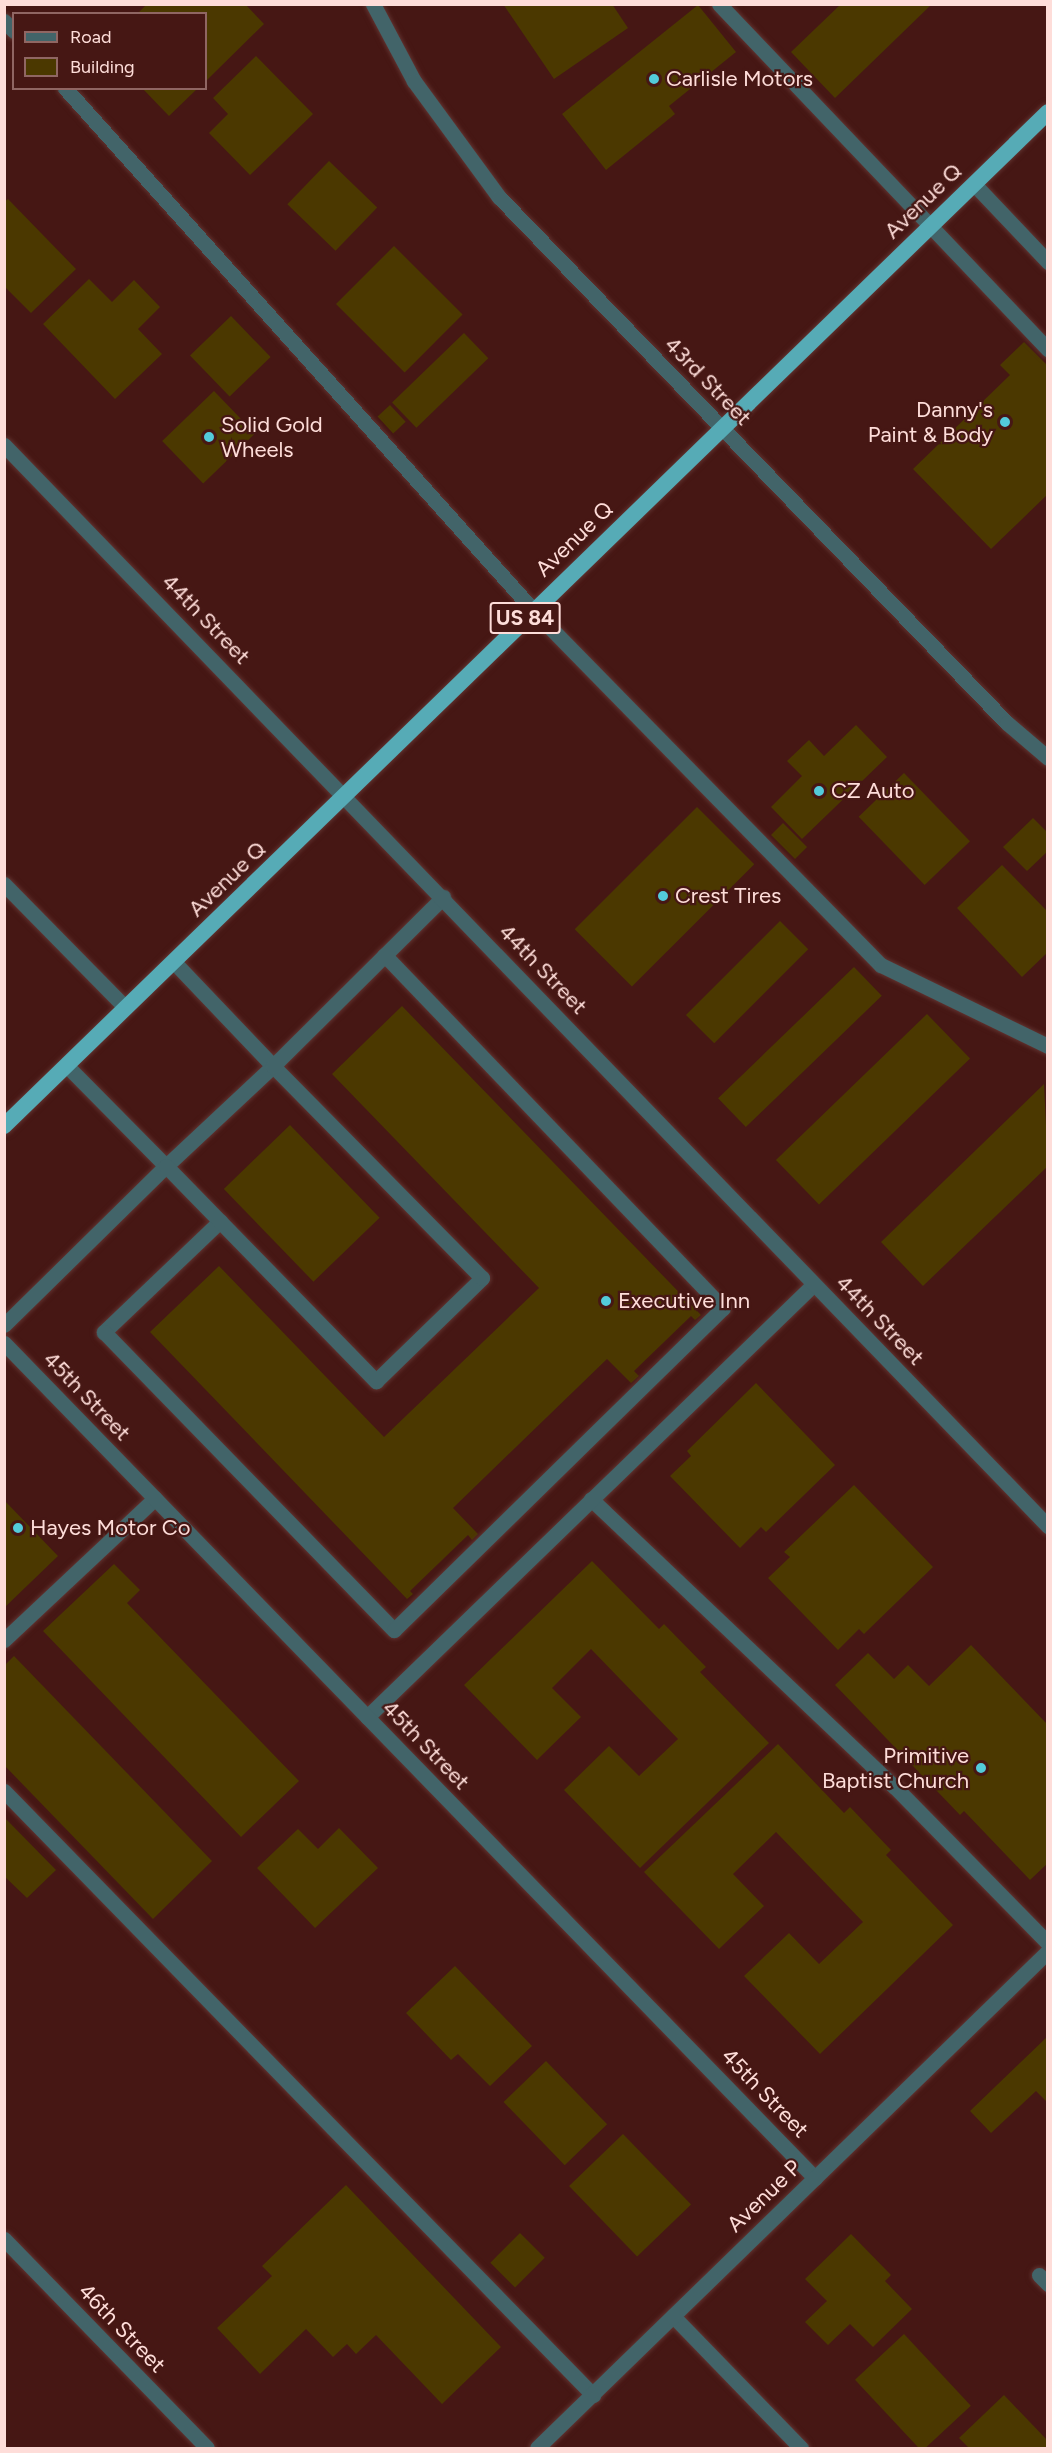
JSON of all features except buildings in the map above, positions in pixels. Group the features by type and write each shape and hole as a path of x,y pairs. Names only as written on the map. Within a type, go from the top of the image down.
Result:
{"highway":[{"name":"Avenue Q","path":"4,1126 1047,112"}],"street":[{"name":"43rd Street","path":"373,4 414,81 499,197 1007,723 1047,758"},
{"path":"719,4 1047,349"},
{"path":"67,90 533,610 881,965 1047,1046"},
{"path":"974,184 1047,262"},
{"name":"44th Street","path":"4,445 345,795 1047,1526"},
{"path":"4,885 125,1007"},
{"path":"4,1324 166,1166 273,1066 443,897"},
{"path":"220,1221 104,1332 394,1630 723,1308 384,955"},
{"path":"66,1065 376,1381 482,1278 174,962"},
{"path":"367,1717 814,1284"},
{"name":"45th Street","path":"4,1343 815,2178"},
{"path":"4,1640 155,1498"},
{"path":"591,1499 895,1787 1047,1943"},
{"path":"4,1791 592,2395"},
{"name":"Avenue P","path":"537,2448 1047,1951"},
{"name":"46th Street","path":"4,2239 207,2448"},
{"path":"673,2316 801,2448"}],"place":[{"name":"Carlisle Motors","path":"654,79"},
{"name":"Danny's Paint & Body","path":"1005,422"},
{"name":"Solid Gold Wheels","path":"209,437"},
{"name":"CZ Auto","path":"819,791"},
{"name":"Crest Tires","path":"663,896"},
{"name":"Executive Inn","path":"606,1301"},
{"name":"Hayes Motor Co","path":"18,1528"},
{"name":"Primitive Baptist Church","path":"981,1768"}]}
